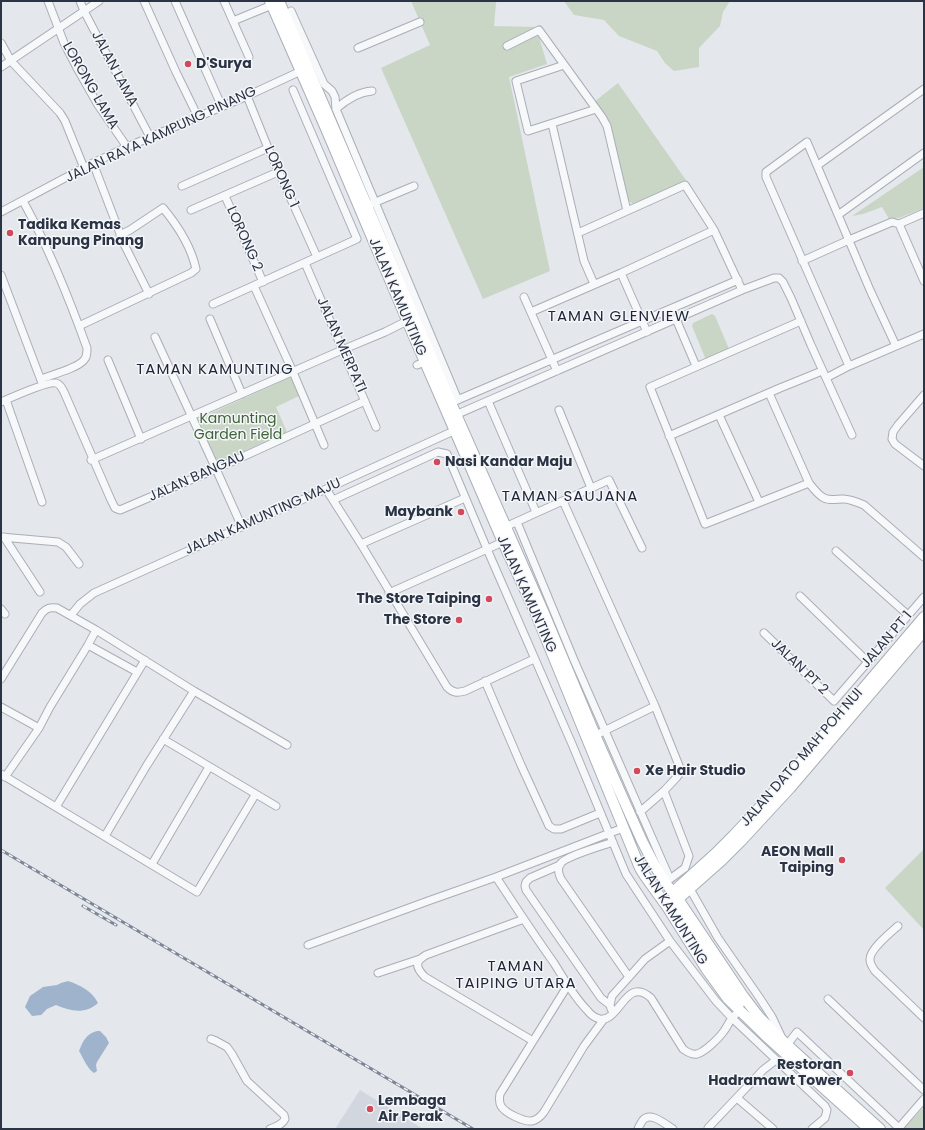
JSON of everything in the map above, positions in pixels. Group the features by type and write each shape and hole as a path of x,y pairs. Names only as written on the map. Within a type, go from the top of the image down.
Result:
{"main road":[{"name":"JALAN KAMUNTING","path":"274,2 301,71 407,321 421,364 451,403"},
{"name":"JALAN KAMUNTING","path":"274,2 323,90 371,204 451,403 453,416 543,611 595,735 642,841 655,866 674,896 759,1017 880,1129"},
{"name":"JALAN KAMUNTING","path":"459,429 503,542 536,614 634,855 645,876 728,999 735,1014 753,1022 766,1036 869,1129"},
{"name":"JALAN DATO MAH POH NUI","path":"674,896 787,778 924,617"},
{"name":"JALAN DATO MAH POH NUI","path":"674,896 690,889 741,841 790,788 924,631"},
{"path":"618,814 626,822 651,873 662,888 674,896 673,903 692,935 753,1022"}],"street":[{"name":"LORONG LAMA","path":"48,1 64,43 98,105 127,147"},
{"name":"JALAN LAMA","path":"80,1 150,137"},
{"path":"1,67 99,1"},
{"path":"144,1 198,117"},
{"path":"175,1 222,107"},
{"path":"224,1 249,57"},
{"path":"233,20 274,2"},
{"path":"291,11 322,79 323,90 332,91 335,97 336,109 371,204 414,186"},
{"path":"358,48 420,22"},
{"path":"507,46 534,31 539,30 607,126 627,211"},
{"path":"1,43 10,61 65,121 84,168"},
{"path":"564,65 516,81 528,131 596,109"},
{"name":"JALAN RAYA KAMPUNG PINANG","path":"1,212 93,163 127,147 222,107 301,71"},
{"path":"818,165 924,89"},
{"path":"213,304 357,239 293,90"},
{"path":"336,109 351,98 372,91"},
{"name":"LORONG 1","path":"247,96 278,172 317,257"},
{"path":"552,124 584,261 594,284"},
{"path":"313,136 327,130"},
{"path":"849,366 766,177 766,172 808,142 838,215 896,346"},
{"path":"182,186 268,148"},
{"path":"838,215 924,153"},
{"path":"93,163 120,235 149,294"},
{"path":"191,210 278,172"},
{"path":"578,233 685,185 714,230 742,290"},
{"name":"LORONG 2","path":"225,196 263,282"},
{"path":"341,200 354,196"},
{"path":"23,201 34,220 87,348 87,354 84,361 78,365 3,401 42,502"},
{"path":"79,326 149,294 196,269 194,259 181,232 163,208 120,235"},
{"path":"802,261 892,222 899,224 924,213"},
{"path":"899,224 922,269 924,281"},
{"path":"531,312 621,273 714,230"},
{"name":"JALAN MERPATI","path":"305,262 376,427"},
{"path":"621,273 647,332"},
{"path":"1,275 42,382"},
{"path":"453,416 742,290 774,278 779,278 783,282 852,435"},
{"path":"451,403 738,280"},
{"path":"254,286 324,445"},
{"path":"524,297 557,371"},
{"path":"210,319 242,394"},
{"path":"676,319 696,366"},
{"path":"42,382 56,383 64,392 92,459 141,439 407,321"},
{"path":"801,322 650,387 705,524 809,483"},
{"path":"826,378 849,366 924,334"},
{"path":"155,337 242,527"},
{"path":"108,360 141,439"},
{"path":"669,436 822,371"},
{"path":"769,393 809,483 818,494 824,499 844,499 855,501 864,506 924,557"},
{"path":"924,395 893,432 892,439 895,444 924,466"},
{"name":"JALAN BANGAU","path":"92,459 115,508 120,510 216,469 365,401"},
{"path":"488,401 536,512"},
{"path":"559,410 591,488"},
{"path":"719,414 759,502"},
{"name":"JALAN KAMUNTING MAJU","path":"71,615 80,604 94,592 326,490 459,429"},
{"path":"333,500 438,452 447,454 534,659 572,744 626,874 670,941 716,1001 735,1014 776,1060 825,1106 827,1110 825,1118 812,1129"},
{"path":"505,527 609,480 642,548"},
{"path":"326,490 361,544 446,687 454,692 465,691 534,659"},
{"path":"361,544 465,498"},
{"path":"563,501 655,706 680,768 680,773 677,777 640,812"},
{"path":"517,522 605,731 670,880 685,868 689,856 664,790"},
{"path":"3,537 58,542 66,547 79,564"},
{"path":"3,537 40,592"},
{"path":"389,592 503,542"},
{"path":"836,551 908,615"},
{"path":"800,596 868,662"},
{"name":"JALAN PT 1","path":"834,701 924,597"},
{"path":"1,679 45,609 51,607 57,608 287,745"},
{"path":"96,630 39,728 3,775 197,892 255,795"},
{"name":"JALAN PT 2","path":"764,633 834,701"},
{"path":"88,645 137,672"},
{"path":"56,807 145,660"},
{"path":"485,682 549,826 554,829 561,829 600,813"},
{"path":"105,836 147,765 194,691"},
{"path":"595,735 655,706"},
{"path":"1,707 39,728"},
{"path":"163,740 276,806"},
{"path":"152,864 209,767"},
{"path":"308,945 496,877 623,828"},
{"path":"613,842 568,858 560,865 530,878 526,882 525,886 526,890 601,998 610,1005 613,1013"},
{"path":"547,858 549,870"},
{"path":"560,865 559,874 561,879 629,977"},
{"path":"496,877 568,985 588,1012 598,1018 604,1019"},
{"path":"690,889 718,938 764,1004 786,1043 798,1032 898,1129 924,1099"},
{"path":"378,973 524,919"},
{"path":"898,926 872,952 870,958 871,964 875,971 924,1018"},
{"path":"610,1005 612,996 645,959 670,941"},
{"path":"420,958 417,963 418,968 425,977 533,1041"},
{"path":"568,985 500,1094 499,1100 501,1106 507,1112 526,1121 532,1121 540,1117 581,1050 604,1019 613,1013 630,995 635,992 641,992 651,998 683,1049 688,1053 699,1054 704,1050 724,1031 735,1014"},
{"path":"828,999 924,1090"},
{"path":"211,1040 227,1047 247,1081 284,1115 285,1119 280,1125 270,1129"},
{"path":"709,1129 708,1128 763,1070 776,1060"},
{"path":"737,1098 773,1129"},
{"path":"638,1129 644,1119 654,1117 674,1129"}],"shaded area":[{"name":"Lembaga Air Perak","path":"360,1090 423,1129 335,1129"}],"green space":[{"path":"411,1 497,1 494,26 536,27 547,64 509,77 550,271 483,299 381,68 430,45"},
{"path":"564,1 730,1 723,12 720,26 699,48 699,67 674,71 665,63 657,51 619,36 604,20 574,15"},
{"path":"618,83 688,183 635,205 627,200 608,123 594,102"},
{"path":"924,167 924,208 899,218 889,219 882,207 863,214 852,216"},
{"path":"712,314 715,316 729,349 706,360 692,326 693,323"},
{"name":"Kamunting Garden Field","path":"291,377 299,396 276,407 287,432 218,463 198,419"},
{"path":"924,849 924,930 885,888"},
{"path":"924,1107 924,1129 903,1129"}],"water":[{"path":"68,981 85,989 98,1003 88,1009 77,1011 56,1005 47,1009 41,1015 32,1016 25,1007 30,996 43,987 57,985"},
{"path":"97,1031 100,1031 106,1037 109,1043 97,1062 97,1071 94,1073 87,1066 79,1051 85,1038"}],"railway":[{"path":"1,850 473,1129"},
{"path":"83,906 116,925"}],"place":[{"name":"D'Surya","path":"188,64"},
{"name":"Tadika Kemas Kampung Pinang","path":"10,233"},
{"name":"Nasi Kandar Maju","path":"437,462"},
{"name":"Maybank","path":"461,512"},
{"name":"The Store Taiping","path":"489,599"},
{"name":"The Store","path":"459,620"},
{"name":"Xe Hair Studio","path":"637,771"},
{"name":"AEON Mall Taiping","path":"842,860"},
{"name":"Restoran Hadramawt Tower","path":"850,1073"},
{"name":"Lembaga Air Perak","path":"370,1109"}],"district":[{"name":"TAMAN GLENVIEW","path":"619,317"},
{"name":"TAMAN KAMUNTING","path":"215,370"},
{"name":"TAMAN SAUJANA","path":"570,497"},
{"name":"TAMAN TAIPING UTARA","path":"516,976"}]}
